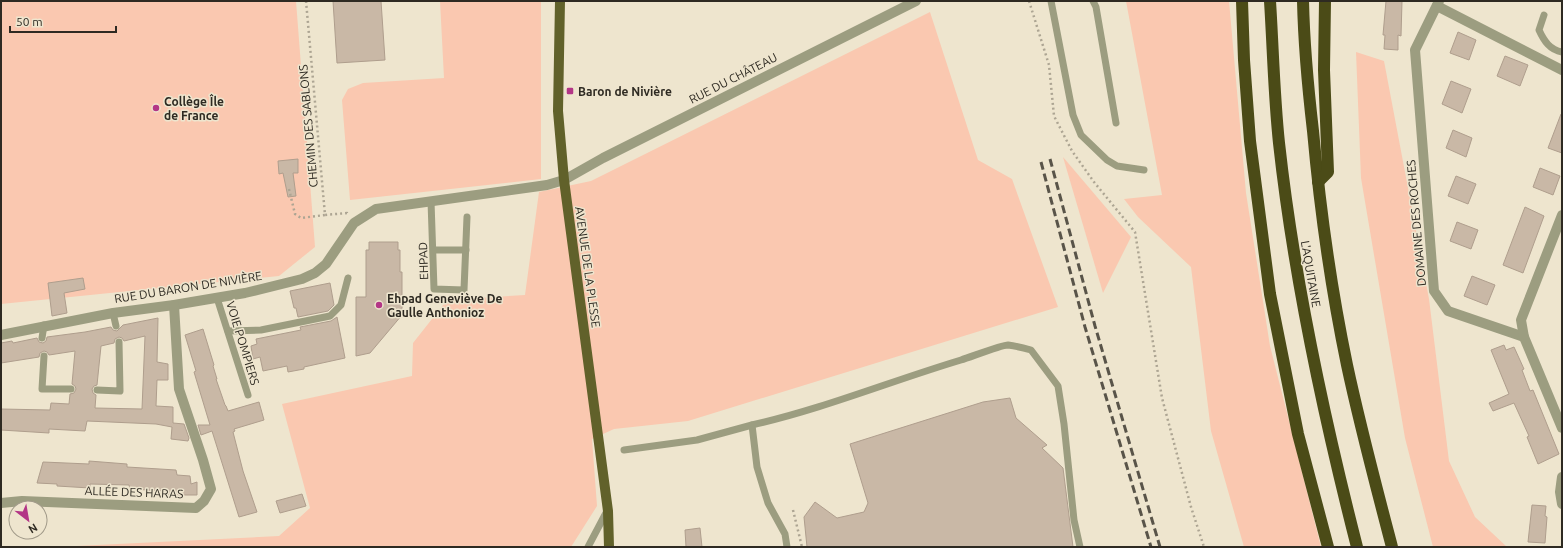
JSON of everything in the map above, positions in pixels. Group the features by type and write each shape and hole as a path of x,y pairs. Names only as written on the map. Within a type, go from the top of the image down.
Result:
{"highway":[{"path":"1242,1 1244,60 1250,141 1270,294 1298,434 1328,547"},
{"name":"L'AQUITAINE","path":"1270,1 1279,142 1291,237 1305,318 1332,448 1357,547"},
{"path":"1303,1 1304,46 1318,182 1328,253 1347,364 1368,456 1392,547"},
{"path":"1318,182 1328,172 1324,70 1325,1"}],"main road":[{"name":"AVENUE DE LA PLESSE","path":"560,1 558,110 564,180 608,511 609,547"},
{"name":"AVENUE DE LA PLESSE","path":"609,535 613,547"}],"street":[{"name":"RUE DU CHÂTEAU","path":"564,180 603,158 916,1"},
{"name":"DOMAINE DES ROCHES","path":"1438,3 1416,50 1434,291 1448,311 1524,337"},
{"path":"1438,3 1562,70"},
{"name":"RUE DU BARON DE NIVIÈRE","path":"1,335 44,325 69,323 113,313 253,292 302,279 315,273 326,264 354,223 376,209 547,185 564,180"},
{"path":"1562,215 1521,320 1524,337 1562,428"},
{"name":"ALLÉE DES HARAS","path":"1,503 22,501 196,508 204,501 211,489 204,460 179,389 174,305"},
{"path":"1562,477 1560,492 1562,504"}],"lane":[{"path":"1051,1 1073,115 1082,135 1107,160 1117,166 1144,170"},
{"path":"1093,1 1096,7 1116,123"},
{"path":"1544,15 1539,30 1543,40 1550,48 1562,52"},
{"name":"EHPAD","path":"431,202 434,250 434,290 464,290 467,217"},
{"path":"434,250 466,250"},
{"path":"228,331 261,330 330,316 341,305 348,278"},
{"name":"VOIE POMPIERS","path":"218,298 248,395"},
{"path":"113,313 116,326"},
{"path":"42,338 44,325"},
{"path":"96,390 120,391 119,342"},
{"path":"624,450 697,440 752,424 789,416 919,372 1006,345 1032,350 1058,386 1064,424 1074,520 1080,547"},
{"path":"44,356 42,389 71,389"},
{"path":"752,424 757,467 768,503 785,534 787,547"},
{"path":"588,547 608,511"}],"path":[{"name":"CHEMIN DES SABLONS","path":"306,1 325,215"},
{"path":"1029,1 1049,66 1054,116 1072,151 1094,182 1135,232 1162,398 1190,507 1204,547"},
{"path":"289,189 295,214 301,218 347,213 354,223"},
{"path":"793,510 802,547"}],"shaded area":[{"name":"Collège Île de France","path":"1,1 296,1 315,247 279,276 1,304"},
{"path":"440,1 541,1 541,179 350,200 342,100 348,89 363,83 444,78"},
{"path":"1126,1 1229,1 1246,193 1270,346 1321,547 1244,547 1211,431 1191,267 1138,217 1124,199 1162,195"},
{"path":"930,12 978,160 1012,179 1058,307 688,421 614,429 592,439 597,506 571,547 56,547 279,536 310,508 282,404 412,376 413,343 447,300 525,295 539,192 591,181"},
{"path":"1356,52 1384,61 1429,299 1449,461 1475,517 1507,547 1433,547 1405,438 1361,178"},
{"path":"1063,157 1131,237 1103,293"}],"building":[{"path":"333,1 381,1 385,60 337,63"},
{"path":"1386,1 1402,1 1401,36 1398,35 1398,50 1384,49 1385,35 1383,35"},
{"path":"1458,32 1476,40 1469,60 1450,53"},
{"path":"1505,56 1528,65 1520,86 1497,76"},
{"path":"1451,81 1471,89 1462,113 1442,104"},
{"path":"1562,114 1562,153 1548,148"},
{"path":"1453,130 1472,138 1466,157 1446,148"},
{"path":"298,159 298,173 293,173 296,196 288,197 283,173 279,174 278,161"},
{"path":"1540,168 1560,176 1553,195 1533,187"},
{"path":"1456,176 1476,184 1468,204 1448,196"},
{"path":"1525,207 1544,216 1523,273 1503,265"},
{"path":"1457,222 1478,230 1471,249 1450,241"},
{"path":"369,242 398,242 398,250 400,250 400,272 402,272 402,315 370,353 356,356 356,297 366,297 366,250 369,250"},
{"path":"1472,276 1495,285 1487,305 1464,296"},
{"path":"83,278 85,289 64,293 67,313 52,316 48,283"},
{"path":"330,283 334,305 328,311 298,317 290,291"},
{"path":"337,317 345,358 288,372 287,366 263,371 260,357 253,359 251,346 257,344 256,339 301,330 300,327 331,321"},
{"path":"158,318 157,362 168,364 168,380 157,380 156,406 173,407 173,423 184,424 189,438 188,441 171,439 172,427 156,424 87,421 85,431 49,429 49,433 1,430 1,409 50,410 51,403 69,404 70,394 74,393 76,389 72,384 75,351 49,355 44,351 40,353 39,357 1,363 1,343 12,341 13,343 37,338 39,342 43,343 46,341 47,337 111,327 113,330 117,331 123,325","holes":["145,336 142,409 95,408 96,395 93,393 92,389 97,385 101,346 114,343 115,339 119,337 124,341"]},
{"path":"203,329 214,365 216,379 228,411 259,402 264,420 234,429 235,431 233,432 243,471 257,512 239,517 212,431 201,435 198,425 210,425 194,372 196,371 185,335"},
{"path":"1504,345 1506,350 1514,347 1524,369 1522,370 1530,391 1533,390 1559,454 1538,464 1527,437 1529,436 1514,403 1493,411 1489,403 1509,394 1491,350"},
{"path":"1010,398 1016,418 1047,445 1042,448 1063,468 1073,547 807,547 804,517 815,502 837,518 864,512 868,503 850,444 983,402"},
{"path":"89,461 127,464 127,467 176,470 177,475 190,476 191,484 197,482 197,495 164,495 165,491 130,489 129,485 90,484 90,488 37,483 43,462 89,464"},
{"path":"302,494 306,506 280,513 276,501"},
{"path":"1532,505 1546,506 1545,516 1547,517 1545,543 1528,542"},
{"path":"700,528 702,547 686,547 685,530"}],"railway":[{"path":"1050,159 1095,326 1160,547"},
{"path":"1041,162 1085,327 1151,547"}],"place":[{"name":"Baron de Nivière","path":"570,91"},
{"name":"Collège Île de France","path":"156,108"},
{"name":"Ehpad Geneviève De Gaulle Anthonioz","path":"379,305"}]}
